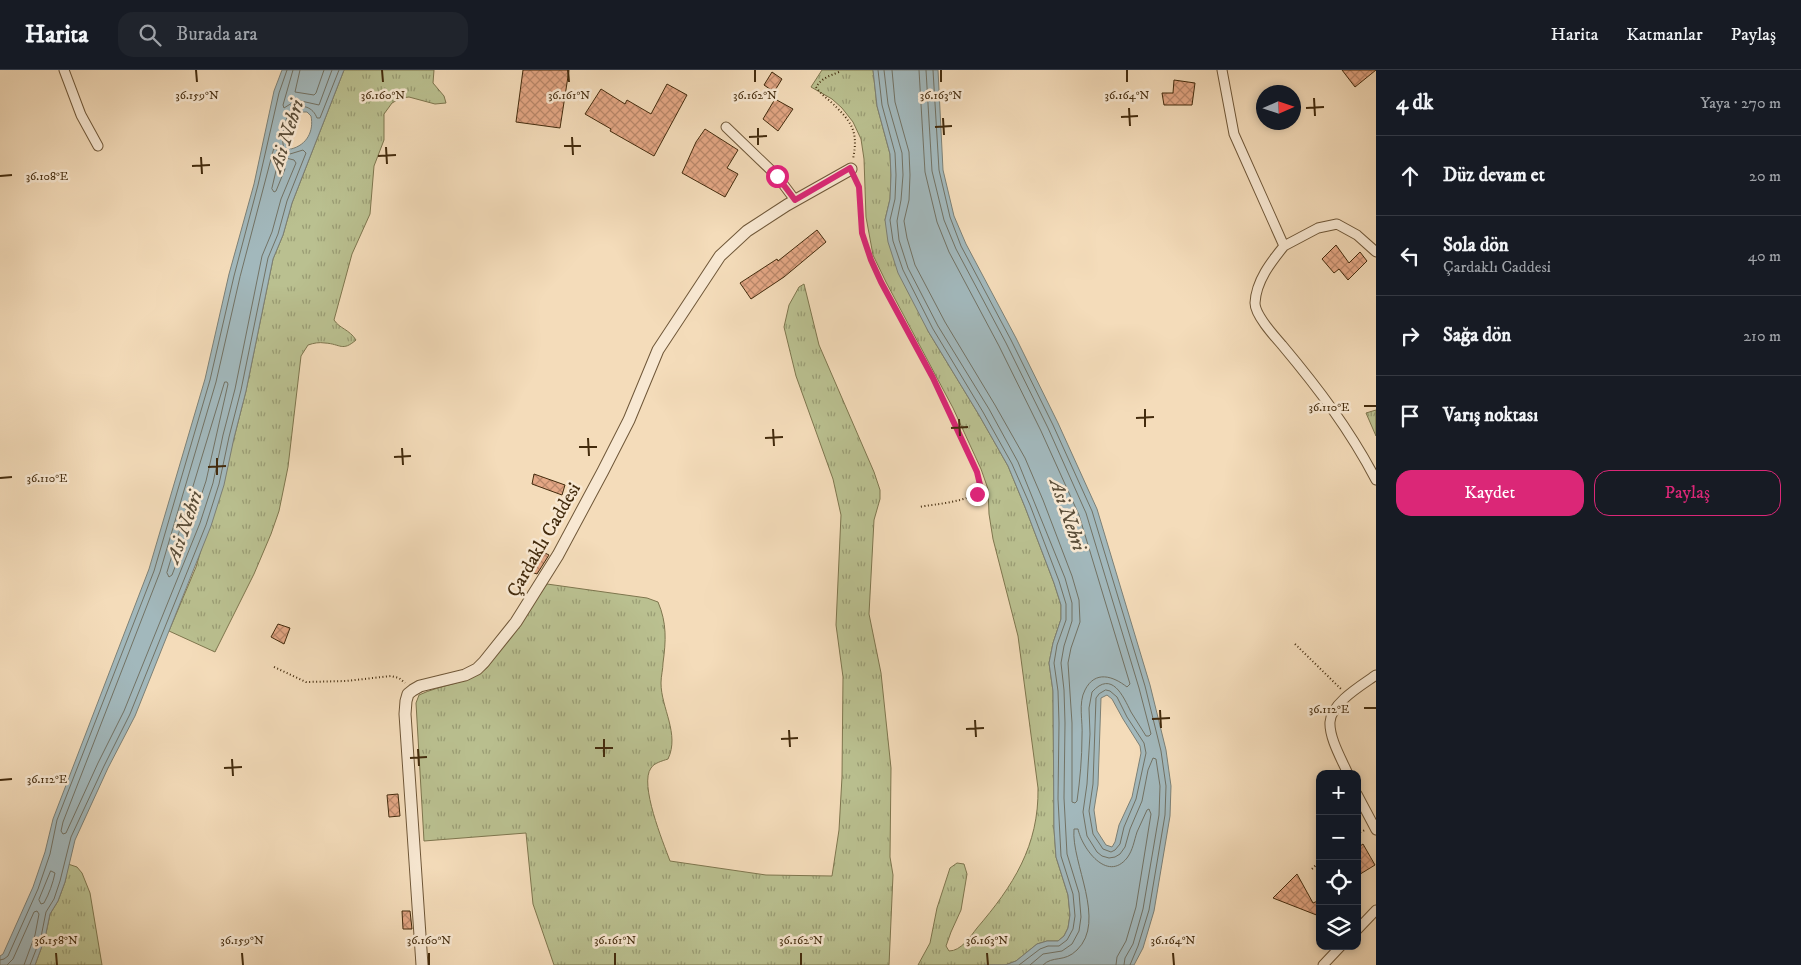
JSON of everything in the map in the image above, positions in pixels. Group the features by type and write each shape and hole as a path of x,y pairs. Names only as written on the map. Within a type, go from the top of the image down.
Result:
{"street":[{"path":"64,70 81,114 98,146"},
{"path":"1222,70 1234,134 1284,246"},
{"path":"726,127 777,176 795,200"},
{"name":"Çardaklı Caddesi","path":"413,690 420,686 465,675 477,669 516,622 544,580 629,420 658,350 720,256 747,231 850,168"},
{"path":"1376,252 1356,235 1337,224 1318,228 1284,246 1274,258 1259,283 1255,305 1266,325 1338,414 1362,452 1376,480"},
{"path":"1346,770 1334,742 1330,721 1337,707 1347,695 1376,675"},
{"path":"413,690 408,694 405,714 422,965"},
{"path":"1361,802 1376,830"},
{"path":"1361,926 1376,910"},
{"path":"1323,965 1337,950"}],"path":[{"path":"839,72 826,76 816,87 839,110 852,128 856,138 850,168 859,187 862,233 871,260 933,378 980,481 981,489 977,494 920,507"},
{"path":"1295,644 1347,695"},
{"path":"274,667 306,682 346,681 391,676 399,678 413,690"},
{"path":"1312,869 1316,865"}],"green space":[{"path":"344,70 434,70 433,83 444,96 446,103 435,104 409,97 401,98 392,103 384,114 384,140 374,166 370,214 352,254 334,320 356,340 348,346 323,343 310,344 301,356 288,467 279,511 254,574 215,652 169,631 196,567 234,438 246,391 273,259 283,235 292,203"},
{"path":"822,70 873,70 877,106 890,154 890,199 885,220 928,331 1008,466 1061,605 1061,619 1049,663 1053,691 1056,857 1068,895 1070,915 1068,928 1064,936 1058,941 1047,941 1037,944 1016,961 1005,965 918,965 930,943 937,908 950,868 957,863 964,864 967,874 961,910 946,946 949,951 957,949 965,943 1002,897 1029,847 1037,809 1038,788 1018,636 993,539 988,489 981,469 953,408 873,255 866,217 864,159 861,139 853,122 842,108 832,99 811,87"},
{"path":"804,284 819,345 880,490 880,499 874,520 869,614 881,673 891,768 890,857 893,875 889,965 554,965 533,904 526,833 424,841 416,703 419,695 463,681 487,668 547,584 647,598 658,602 665,632 661,680 662,692 672,740 668,759 652,766 648,776 648,787 653,813 670,861 766,875 832,876 839,830 842,777 843,677 836,625 841,515 833,479 796,376 784,327 789,305 799,287"},
{"path":"1376,410 1376,436 1366,413"},
{"path":"68,864 77,867 82,873 90,893 102,965 35,965 45,938 50,914 58,901 65,882"}],"water":[{"name":"Asi Nehri","path":"282,70 344,70 292,203 283,235 273,259 246,391 224,485 211,526 135,716 108,768 75,840 65,882 58,901 50,914 45,938 35,965 0,965 0,956 3,954 33,887 45,852 53,819 149,569 205,379 229,274 254,184 274,91","holes":["302,112 307,112 311,116 312,122 308,137 297,147 291,149 288,147 288,142 294,117"]},
{"name":"Asi Nehri","path":"873,70 938,70 943,170 954,216 966,244 1016,338 1058,423 1097,509 1150,685 1166,750 1171,786 1170,816 1154,911 1143,948 1134,965 1005,965 1016,961 1037,944 1047,941 1058,941 1064,936 1068,928 1070,915 1068,895 1056,857 1053,691 1049,663 1061,619 1061,605 1008,466 928,331 898,273 888,242 885,220 890,199 890,154 877,106","holes":["1107,695 1112,699 1140,746 1141,753 1132,797 1119,825 1112,847 1106,845 1097,831 1094,810 1098,785 1101,698"]}],"building":[{"path":"523,70 569,70 560,128 516,122"},
{"path":"1342,70 1376,70 1355,87"},
{"path":"772,72 782,79 774,92 764,85"},
{"path":"1174,80 1195,83 1192,105 1164,105 1162,93 1173,93"},
{"path":"667,84 687,95 654,156 610,131 611,129 585,114 601,89 625,104 627,100 651,114"},
{"path":"775,99 793,109 778,131 763,119"},
{"path":"705,129 738,150 727,168 738,174 725,197 682,173 696,142"},
{"path":"817,230 826,242 784,277 751,299 740,283 777,259 778,261"},
{"path":"1336,245 1349,263 1360,252 1367,261 1348,280 1339,269 1334,273 1322,259"},
{"path":"534,474 565,485 562,495 532,484"},
{"path":"543,552 549,555 537,574 525,570 531,554 539,558"},
{"path":"278,624 290,628 284,644 271,637"},
{"path":"398,794 400,816 389,817 387,795"},
{"path":"1363,844 1375,865 1361,874 1361,860 1361,845"},
{"path":"1297,874 1313,903 1316,902 1316,915 1273,898"},
{"path":"402,911 410,911 412,929 403,929"}],"route":[{"path":"777,176 795,200 850,168 859,187 862,233 871,260 933,378 977,472 981,489 977,494"}]}
